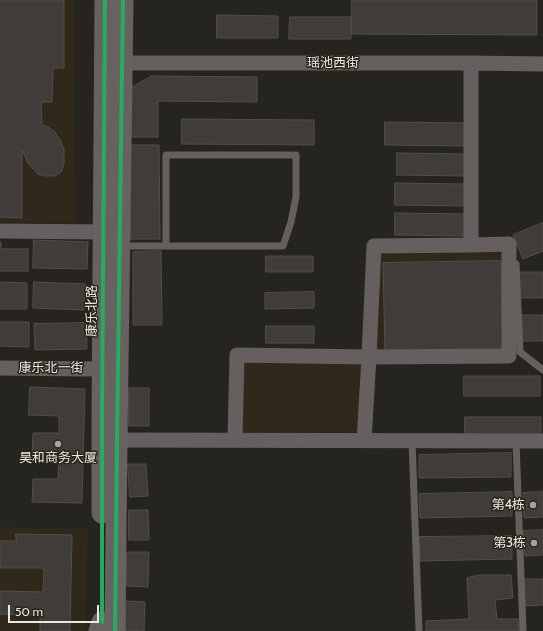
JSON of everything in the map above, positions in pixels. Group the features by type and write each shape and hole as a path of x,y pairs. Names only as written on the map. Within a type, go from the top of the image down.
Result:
{"main road":[{"name":"康乐北路","path":"105,0 102,368 105,629"},
{"name":"康乐北路","path":"105,629 117,440 123,0"}],"street":[{"path":"471,62 471,245"},
{"name":"瑶池西街","path":"122,63 471,62 543,64"},
{"path":"0,231 103,232"},
{"path":"235,440 237,355 369,357 509,356 509,244 374,246 369,357 364,441"},
{"name":"康乐北一街","path":"0,368 102,368"},
{"path":"117,440 543,441"}],"lane":[{"path":"119,246 166,246 283,246 291,222 296,197 296,155 166,155 166,246"},
{"path":"516,250 520,352 543,370"},
{"path":"412,441 419,631"},
{"path":"516,441 523,631"}],"shaded area":[{"path":"0,0 74,0 75,223 0,222"},
{"path":"375,250 507,250 507,354 382,354 360,378 360,432 241,432 241,360 349,360 375,334"},
{"path":"0,527 88,528 85,631 0,631"}],"building":[{"path":"0,0 64,0 64,68 53,68 52,102 41,102 42,125 55,132 60,140 64,149 64,164 61,172 55,176 38,174 28,163 22,150 22,218 0,217"},
{"path":"352,0 537,0 537,35 352,34"},
{"path":"217,15 278,16 278,38 217,38"},
{"path":"290,17 351,17 351,39 289,39"},
{"path":"152,76 257,77 257,102 158,101 158,137 129,137 129,89"},
{"path":"182,119 314,120 314,145 182,144"},
{"path":"385,122 466,123 466,146 385,145"},
{"path":"130,145 159,145 160,239 131,239"},
{"path":"397,153 465,154 465,176 397,175"},
{"path":"395,183 466,184 466,206 395,205"},
{"path":"395,213 466,214 466,236 395,235"},
{"path":"543,223 543,251 523,259 513,235"},
{"path":"34,240 88,242 87,269 33,268"},
{"path":"0,242 1,249 28,249 28,271 0,271"},
{"path":"161,251 162,325 133,325 133,252"},
{"path":"266,256 313,256 313,272 266,272"},
{"path":"501,261 503,351 385,353 383,263"},
{"path":"518,272 543,272 543,298 518,298"},
{"path":"0,282 27,283 27,309 0,309"},
{"path":"34,282 85,284 84,310 33,308"},
{"path":"314,292 314,308 265,309 265,293"},
{"path":"520,315 543,315 543,341 520,341"},
{"path":"0,322 29,322 29,347 0,346"},
{"path":"86,323 87,349 35,350 34,324"},
{"path":"266,326 314,326 314,343 266,343"},
{"path":"464,376 540,376 540,396 464,396"},
{"name":"昊和商务大厦","path":"30,387 85,389 82,503 32,502 33,479 58,479 59,456 32,455 33,433 59,433 59,416 29,415"},
{"path":"129,388 149,388 149,426 129,426"},
{"path":"465,417 541,417 541,437 465,437"},
{"path":"511,453 511,477 419,478 419,455"},
{"path":"128,464 146,464 148,496 130,497"},
{"path":"512,492 512,516 420,518 419,494"},
{"name":"第4栋","path":"543,492 543,517 524,518 523,493"},
{"path":"129,510 148,510 149,540 129,540"},
{"name":"第3栋","path":"543,530 543,555 525,556 523,531"},
{"path":"16,534 72,535 70,631 40,631 40,615 0,614 0,591 43,592 44,568 0,568 0,541 16,541"},
{"path":"512,536 512,559 420,561 419,537"},
{"path":"127,552 149,552 148,587 127,586"},
{"path":"480,575 511,575 513,598 495,600 497,619 518,619 519,631 426,631 426,621 469,619 467,578"},
{"path":"524,579 543,579 543,605 525,606"},
{"path":"126,601 145,602 144,631 126,631"}],"cycle path":[{"path":"102,622 105,0"},
{"path":"115,631 123,0"}],"place":[{"name":"昊和商务大厦","path":"58,444"},
{"name":"第4栋","path":"533,505"},
{"name":"第3栋","path":"534,543"}]}
